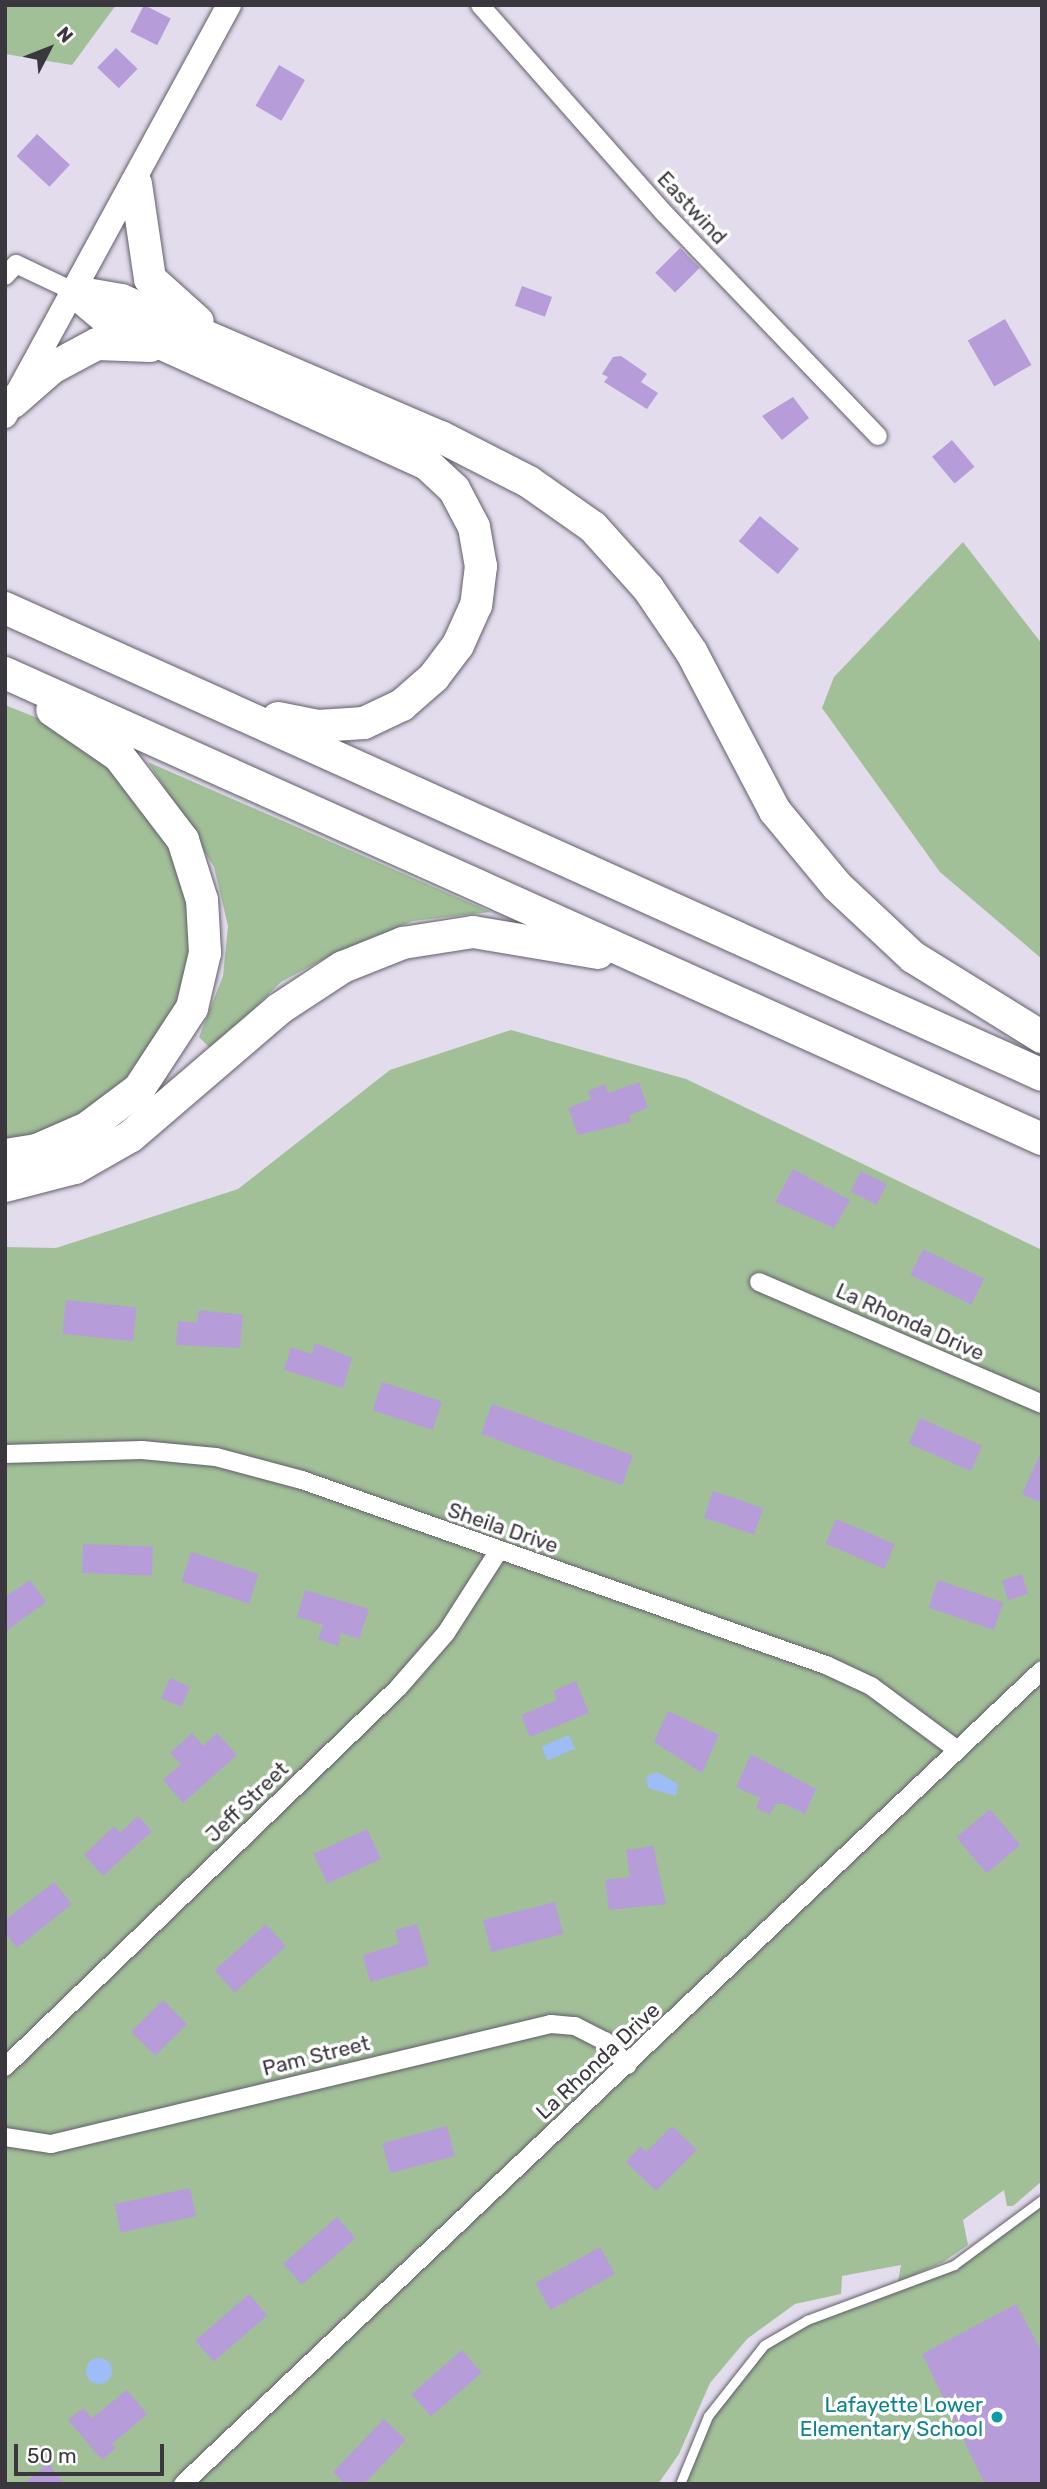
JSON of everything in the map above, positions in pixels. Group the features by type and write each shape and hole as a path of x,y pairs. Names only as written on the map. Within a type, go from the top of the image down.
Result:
{"highway":[{"path":"136,184 150,279 183,311 228,343"},
{"path":"75,292 121,300 228,343 441,437 529,482 593,527 648,588 692,653 775,811 837,886 913,957 1042,1037"},
{"path":"75,292 107,319 427,464 454,489 474,527 481,566 476,605 458,645 434,677 402,705 364,723 318,726 229,709"},
{"path":"9,409 52,368 97,344 130,342 181,352"},
{"path":"5,608 1042,1075"},
{"path":"5,675 1042,1139"},
{"path":"5,675 119,756 155,796 183,839 202,900 205,953 192,1008 139,1089 87,1128 37,1150 5,1155"},
{"path":"5,1186 75,1168 131,1136 279,1009 343,967 403,943 473,932 652,963"}],"main road":[{"path":"9,409 136,184 229,5"}],"street":[{"name":"Eastwind","path":"480,5 664,213 878,436"},
{"path":"5,276 16,264 75,292"},
{"name":"La Rhonda Drive","path":"759,1282 1042,1404"},
{"name":"Sheila Drive","path":"5,1454 142,1450 216,1457 302,1480 498,1552 826,1665 893,1700 956,1749"},
{"name":"Jeff Street","path":"5,2067 398,1688 446,1633 498,1552"},
{"name":"La Rhonda Drive","path":"183,2484 1042,1670"},
{"name":"Pam Street","path":"5,2137 51,2144 551,2024 575,2026 605,2041 627,2065"}],"lane":[{"path":"680,2484 708,2416 764,2345 807,2320 954,2265 1042,2200"}],"green space":[{"path":"5,5 116,5 72,65 5,54"},
{"path":"963,542 1042,644 1042,959 940,872 822,708 834,677"},
{"path":"5,705 40,719 126,780 175,845 195,926 188,979 163,1042 111,1097 52,1129 5,1141"},
{"path":"148,762 491,912 413,921 335,953 281,982 212,1050 199,1037 223,976 228,926 214,867"},
{"path":"511,1030 686,1079 1042,1250 1042,2181 1013,2206 1007,2206 1004,2190 963,2220 968,2245 943,2262 898,2282 901,2265 842,2276 841,2294 795,2304 747,2339 710,2383 679,2454 658,2484 5,2484 5,1247 56,1248 238,1189 390,1070"},
{"path":"1042,2200 1042,2484 680,2484 708,2416 764,2345 807,2320 954,2265"}],"water":[{"path":"569,1735 575,1749 547,1761 541,1747"},
{"path":"657,1772 678,1784 676,1796 648,1788 646,1777"},
{"path":"99,2358 108,2362 112,2371 108,2380 99,2384 90,2380 86,2371 90,2362"}],"building":[{"path":"144,5 171,19 157,45 130,32"},
{"path":"116,48 138,69 119,88 97,67"},
{"path":"279,65 305,80 281,121 256,106"},
{"path":"37,134 70,165 49,187 17,156"},
{"path":"680,248 700,268 675,293 655,273"},
{"path":"522,286 552,297 545,317 515,306"},
{"path":"1005,319 1032,365 994,386 968,340"},
{"path":"621,356 647,374 641,382 658,393 647,409 604,382 608,377 602,374 613,357"},
{"path":"793,397 809,418 782,440 762,416"},
{"path":"952,440 974,467 955,484 932,457"},
{"path":"760,516 799,549 778,574 739,541"},
{"path":"639,1082 648,1108 629,1115 631,1122 578,1135 568,1108 591,1099 588,1091 605,1084 608,1093"},
{"path":"793,1169 850,1200 834,1228 775,1202"},
{"path":"861,1171 887,1184 876,1205 851,1191"},
{"path":"923,1249 984,1279 971,1305 910,1275"},
{"path":"66,1300 137,1307 133,1341 62,1334"},
{"path":"199,1310 243,1315 240,1348 176,1345 178,1321 197,1323"},
{"path":"315,1343 352,1358 343,1388 284,1370 291,1347 312,1354"},
{"path":"382,1382 442,1401 433,1430 373,1411"},
{"path":"492,1404 633,1455 622,1485 481,1434"},
{"path":"920,1418 982,1446 971,1471 909,1444"},
{"path":"1042,1450 1042,1503 1022,1494"},
{"path":"713,1491 763,1508 754,1535 704,1517"},
{"path":"836,1519 895,1544 884,1569 825,1544"},
{"path":"83,1544 153,1546 152,1575 82,1573"},
{"path":"191,1552 259,1574 249,1603 181,1581"},
{"path":"1022,1574 1028,1594 1008,1600 1002,1580"},
{"path":"30,1580 46,1602 5,1632 5,1597"},
{"path":"938,1580 1003,1602 994,1630 929,1607"},
{"path":"305,1590 369,1609 359,1639 341,1633 338,1646 318,1639 323,1625 297,1617"},
{"path":"170,1678 190,1687 181,1707 161,1698"},
{"path":"576,1681 589,1713 530,1737 521,1715 557,1700 553,1691"},
{"path":"668,1711 719,1735 702,1773 654,1742"},
{"path":"192,1733 203,1746 217,1733 237,1755 183,1803 163,1780 181,1764 170,1753"},
{"path":"751,1754 816,1789 805,1814 784,1804 775,1804 770,1815 756,1808 760,1798 736,1787"},
{"path":"990,1809 1020,1845 987,1873 956,1837"},
{"path":"138,1816 152,1831 103,1876 84,1855 114,1826 120,1833"},
{"path":"367,1829 381,1859 327,1884 314,1854"},
{"path":"653,1846 666,1904 609,1910 605,1880 630,1877 626,1850"},
{"path":"54,1882 72,1904 17,1948 5,1933 5,1920"},
{"path":"555,1902 563,1934 491,1952 483,1920"},
{"path":"266,1924 286,1946 235,1992 215,1970"},
{"path":"417,1924 429,1965 370,1982 363,1955 399,1944 395,1930"},
{"path":"163,2000 187,2024 155,2056 131,2032"},
{"path":"447,2126 455,2156 390,2173 382,2143"},
{"path":"672,2126 697,2150 656,2191 626,2162 641,2146 646,2152"},
{"path":"190,2188 196,2216 121,2232 115,2204"},
{"path":"337,2217 355,2238 302,2285 283,2264"},
{"path":"600,2247 615,2274 550,2310 535,2283"},
{"path":"249,2294 267,2315 214,2362 195,2341"},
{"name":"Lafayette Lower Elementary School","path":"1016,2304 1042,2352 1042,2484 985,2484 922,2354"},
{"path":"462,2350 482,2373 431,2417 411,2394"},
{"path":"127,2390 147,2414 112,2444 116,2448 102,2460 68,2420 83,2408 92,2418"},
{"path":"384,2419 406,2440 364,2484 345,2484 333,2472"},
{"path":"48,2463 65,2484 23,2484"}],"place":[{"name":"Lafayette Lower Elementary School","path":"997,2417"}]}
